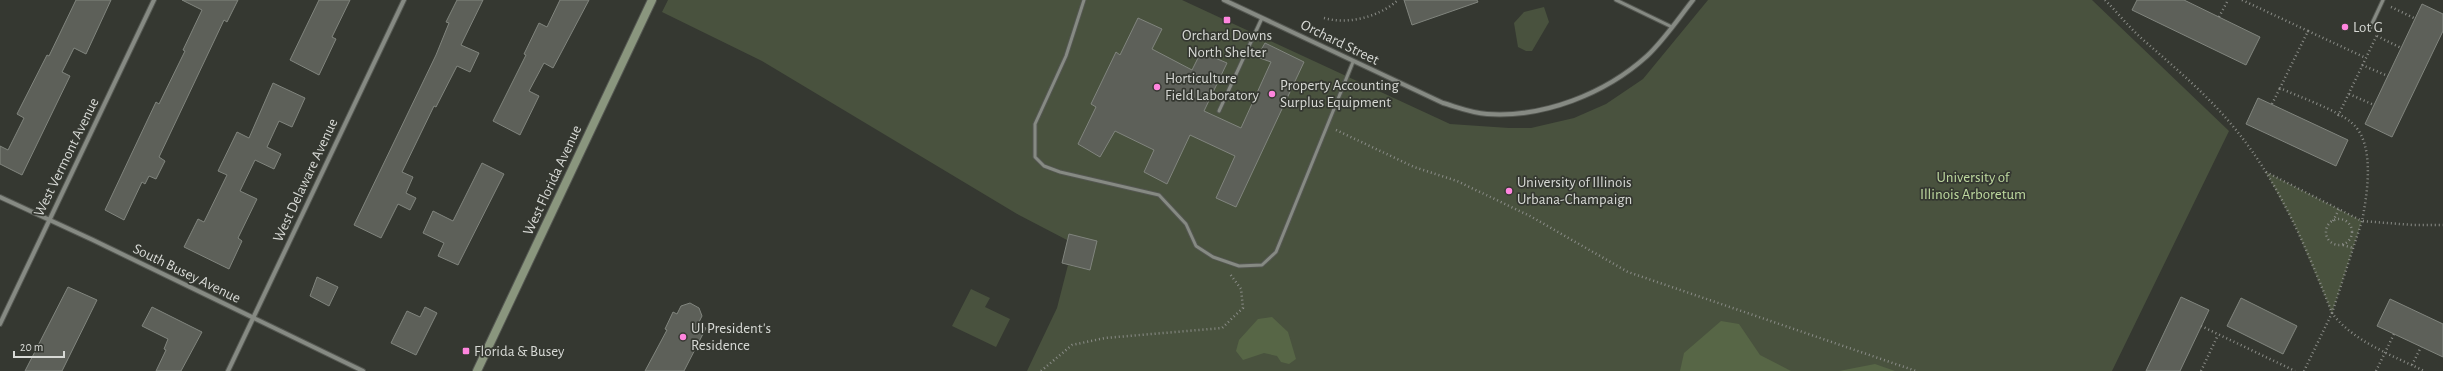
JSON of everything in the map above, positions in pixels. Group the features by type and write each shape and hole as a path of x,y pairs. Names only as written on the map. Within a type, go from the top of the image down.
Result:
{"main road":[{"name":"West Florida Avenue","path":"477,371 652,0"}],"street":[{"name":"West Vermont Avenue","path":"0,324 154,0"},
{"name":"West Delaware Avenue","path":"228,371 404,0"},
{"name":"Orchard Street","path":"1224,0 1353,62 1443,103 1468,111 1487,114 1514,113 1574,100 1596,91 1623,75 1646,56 1672,27 1693,0"},
{"name":"South Busey Avenue","path":"0,197 363,371"}],"lane":[{"path":"1084,0 1066,56 1035,124 1035,157 1044,166 1060,172 1159,195 1186,224 1196,246 1219,259 1239,266 1262,265 1276,252 1353,62"},
{"path":"1616,0 1672,27"},
{"path":"2370,28 2383,0"},
{"path":"1219,111 1262,18"}],"path":[{"path":"1392,5 1395,0"},
{"path":"1324,18 1336,22 1354,20 1382,12 1398,0"},
{"path":"2105,0 2140,37 2204,94 2236,130 2266,172 2295,226 2332,312 2346,328 2385,352 2424,371"},
{"path":"2219,17 2228,0"},
{"path":"2242,0 2366,58"},
{"path":"2388,13 2394,0"},
{"path":"2391,7 2416,19"},
{"path":"2338,116 2379,30"},
{"path":"2272,104 2308,31"},
{"path":"2377,36 2401,48"},
{"path":"2362,65 2388,76"},
{"path":"2280,88 2352,123 2364,145 2367,157 2368,188 2362,221 2332,312 2304,371"},
{"path":"2348,94 2374,105"},
{"path":"1327,126 1414,167 1457,181 1530,216 1628,272 1916,371"},
{"path":"2266,172 2362,221 2413,226 2443,225"},
{"path":"2339,209 2333,221 2327,228 2327,236 2332,243 2353,248"},
{"path":"2333,221 2346,222 2351,228 2351,237 2342,245"},
{"path":"1041,371 1072,345 1105,338 1222,328 1243,308 1244,298 1241,289 1219,259"},
{"path":"2201,326 2295,371"},
{"path":"2376,371 2394,334"},
{"path":"2201,371 2218,335"},
{"path":"2412,365 2421,347"}],"green space":[{"name":"University of Illinois Arboretum","path":"668,0 1182,0 1450,124 1531,128 1574,118 1606,104 1643,79 1708,0 2092,0 2229,131 2112,371 1027,371 1057,308 1068,265 1089,270 1096,241 1069,234 1067,240 1019,215 762,61 662,12"},
{"path":"1544,7 1549,22 1532,51 1526,51 1518,47 1514,23 1524,12"},
{"path":"2266,172 2362,221 2332,313 2295,226"},
{"path":"971,289 990,298 985,307 1010,319 996,347 952,326"},
{"path":"1272,317 1288,332 1296,359 1289,364 1281,362 1277,356 1264,353 1243,360 1236,351 1239,340 1258,319"},
{"path":"1721,321 1739,324 1760,355 1791,371 1680,371 1684,353"},
{"path":"1875,364 1895,371 1839,371"}],"building":[{"path":"76,0 111,0 86,54 74,48 62,72 70,76 22,175 0,164 0,146 8,150 24,118 17,114 47,55 49,56"},
{"path":"182,0 238,0 227,22 224,20 159,157 165,161 156,179 149,176 145,184 142,182 124,220 105,210 156,102 159,104 185,51 183,50 202,10"},
{"path":"319,0 350,0 332,37 336,39 319,75 290,60"},
{"path":"457,0 483,0 461,45 479,53 470,72 457,66 436,107 434,106 402,172 413,177 406,193 416,198 410,210 398,204 381,238 354,225 436,55 449,23 446,22"},
{"path":"560,0 589,0 553,68 544,63 529,91 539,96 520,135 493,121 526,55 524,54 539,23 547,27"},
{"path":"1404,0 1477,0 1478,2 1412,25"},
{"path":"2137,0 2184,0 2260,37 2246,65 2132,10"},
{"path":"2422,4 2443,14 2443,31 2392,137 2365,124"},
{"name":"Horticulture Field Laboratory","path":"1138,18 1162,29 1152,49 1192,70 1201,52 1227,63 1204,111 1241,128 1271,62 1257,57 1265,43 1304,62 1236,207 1216,198 1235,156 1190,135 1167,184 1144,172 1154,150 1115,131 1100,157 1078,144 1096,107 1091,104 1116,52 1120,55"},
{"path":"273,83 305,98 292,127 279,121 267,147 281,154 274,169 255,160 240,191 257,199 238,238 242,241 229,269 184,247 198,219 204,222 227,175 218,171 237,132 249,138"},
{"path":"2258,98 2348,140 2336,166 2246,124"},
{"path":"482,163 504,174 458,265 438,256 444,243 423,233 433,211 453,221"},
{"path":"1069,234 1097,241 1090,270 1062,263"},
{"path":"317,277 338,287 329,306 310,296"},
{"path":"68,287 97,300 62,371 25,371"},
{"path":"2181,297 2209,310 2180,371 2146,371"},
{"path":"2241,298 2297,326 2283,354 2227,326"},
{"path":"2390,299 2443,324 2443,357 2377,326"},
{"name":"UI President's Residence","path":"690,303 699,308 702,316 698,324 706,328 684,371 645,371 667,330 665,329 673,312 677,314 681,306"},
{"path":"152,307 202,332 181,371 156,371 166,350 164,349 168,339 142,326"},
{"path":"425,307 437,313 416,355 391,343 407,311 420,317"}],"place":[{"name":"Orchard Downs North Shelter","path":"1227,20"},
{"name":"Lot G","path":"2345,27"},
{"name":"Horticulture Field Laboratory","path":"1157,87"},
{"name":"Property Accounting Surplus Equipment","path":"1272,94"},
{"name":"University of Illinois Urbana-Champaign","path":"1509,191"},
{"name":"UI President's Residence","path":"683,337"},
{"name":"Florida & Busey","path":"466,351"}]}
